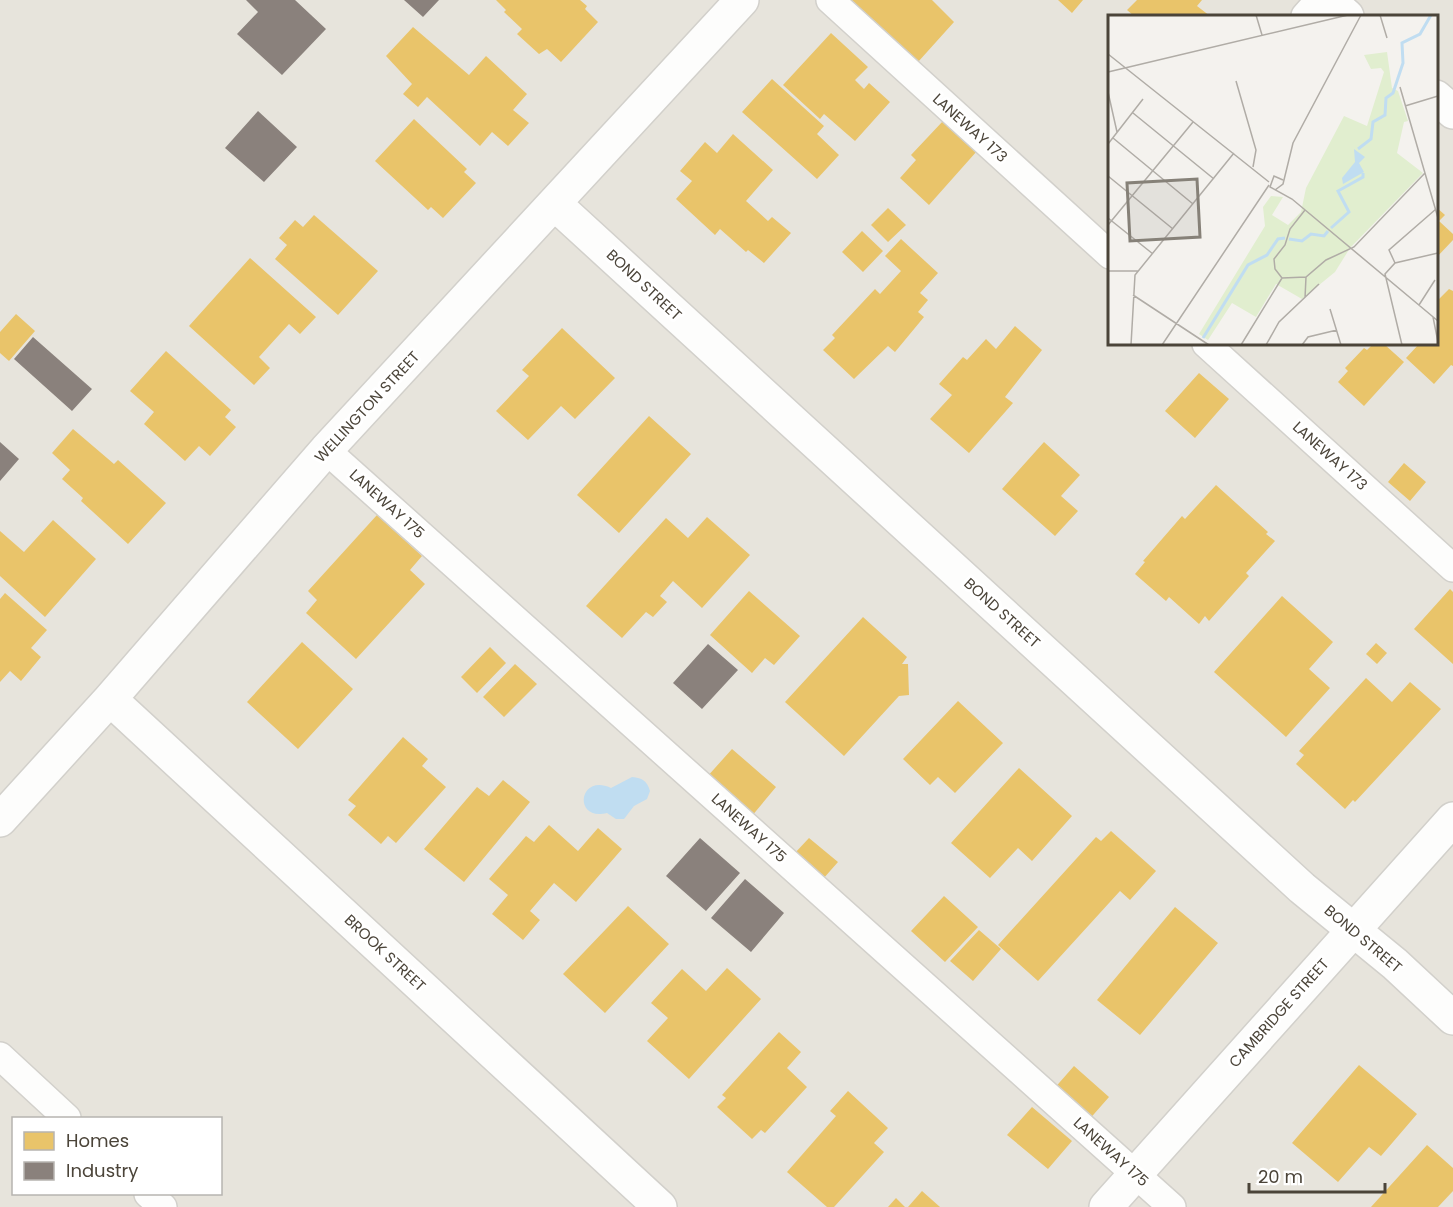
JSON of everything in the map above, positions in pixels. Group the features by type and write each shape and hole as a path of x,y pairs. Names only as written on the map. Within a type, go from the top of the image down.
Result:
{"street":[{"name":"WELLINGTON STREET","path":"0,819 110,699 326,450 742,0"},
{"path":"1328,0 1346,15"},
{"path":"1438,98 1453,111"},
{"name":"BOND STREET","path":"555,204 1293,880 1354,929 1453,1018"},
{"name":"BROOK STREET","path":"110,699 660,1207"},
{"name":"CAMBRIDGE STREET","path":"1106,1207 1453,819"}],"lane":[{"name":"LANEWAY 173","path":"830,0 1108,250"},
{"path":"1306,15 1319,0"},
{"name":"LANEWAY 173","path":"1207,345 1453,568"},
{"name":"LANEWAY 175","path":"326,450 1172,1207"},
{"path":"0,1056 65,1117"},
{"path":"149,1195 163,1207"}],"shaded area":[{"path":"0,0 1453,0 1453,1207 0,1207"}],"water":[{"path":"632,777 644,781 650,791 647,799 634,806 624,819 616,819 607,813 596,814 589,811 584,798 586,792 592,787 600,785 611,788"}],"building: Homes":[{"path":"496,0 580,0 587,6 585,9 598,22 561,62 547,49 539,54 517,34 522,29 504,12 506,10"},
{"path":"850,0 932,0 954,22 918,62"},
{"path":"1058,0 1083,0 1072,13"},
{"path":"1137,0 1202,0 1197,6 1209,15 1133,15 1127,10"},
{"path":"413,27 469,75 486,56 527,94 513,110 529,123 508,146 492,132 480,146 427,97 418,107 403,94 412,84 386,56"},
{"path":"831,33 868,67 855,80 864,89 869,83 890,102 855,141 824,114 820,119 783,85"},
{"path":"772,79 824,126 817,134 839,155 817,179 742,112"},
{"path":"414,119 467,169 464,172 476,183 443,218 431,207 428,210 375,161"},
{"path":"943,121 977,151 929,205 900,178 916,160 911,155"},
{"path":"733,134 773,170 746,201 768,221 772,217 791,233 764,263 748,250 746,252 720,229 715,235 676,199 692,181 680,171 705,142 717,153"},
{"path":"888,208 906,225 888,242 871,225"},
{"path":"1438,209 1445,215 1439,221 1453,234 1453,240 1438,256"},
{"path":"314,215 378,271 338,315 275,259 287,245 279,238 295,220 303,227"},
{"path":"862,231 883,251 863,272 842,252"},
{"path":"901,239 938,273 920,293 928,300 918,312 924,317 895,352 888,346 854,379 823,350 835,338 832,335 875,289 880,294 901,271 885,256"},
{"path":"250,258 316,317 300,334 289,324 259,357 270,368 254,385 189,326"},
{"path":"1449,289 1453,291 1453,366 1451,365 1434,384 1406,358 1418,345 1438,345 1438,300"},
{"path":"16,314 35,331 9,361 0,353 0,332"},
{"path":"1015,326 1042,350 1005,397 1013,403 969,453 930,419 952,395 939,384 963,357 967,360 986,339 996,349"},
{"path":"562,328 615,378 575,419 561,406 528,440 496,411 529,376 522,370"},
{"path":"1372,345 1385,345 1404,362 1364,406 1338,382 1348,371 1345,368 1364,348 1367,350"},
{"path":"166,351 231,410 225,417 236,427 210,456 199,446 185,461 144,424 154,412 130,391"},
{"path":"1199,373 1229,399 1195,438 1165,411"},
{"path":"649,416 691,454 619,533 577,495"},
{"path":"73,429 114,464 118,460 166,503 128,544 81,501 83,498 62,479 70,470 52,453"},
{"path":"1044,442 1080,475 1061,496 1078,511 1055,536 1002,489"},
{"path":"1404,463 1426,482 1410,501 1388,482"},
{"path":"1216,485 1275,541 1246,573 1249,576 1209,621 1205,616 1199,624 1169,597 1166,601 1135,574 1145,562 1143,561 1182,516 1185,519"},
{"path":"377,515 422,556 410,570 425,584 356,659 306,613 317,600 308,591"},
{"path":"707,517 750,555 702,608 673,581 660,596 667,602 653,617 646,612 622,638 586,606 666,518 688,538"},
{"path":"53,520 96,559 45,617 0,576 0,531 24,552"},
{"path":"1450,589 1453,592 1453,664 1414,629"},
{"path":"749,591 800,636 774,665 765,658 752,673 710,635"},
{"path":"5,593 47,630 31,648 41,657 21,681 10,671 0,682 0,599"},
{"path":"1282,596 1333,642 1309,669 1330,688 1286,737 1214,672"},
{"path":"863,617 907,657 902,664 908,664 909,695 899,696 844,756 785,702"},
{"path":"302,642 353,689 298,749 247,702"},
{"path":"1376,643 1387,653 1377,664 1366,654"},
{"path":"490,647 506,663 477,693 461,677"},
{"path":"515,664 537,684 504,717 483,697"},
{"path":"1366,678 1392,702 1410,682 1441,709 1355,802 1353,800 1345,809 1296,764 1304,755 1299,751"},
{"path":"958,701 1003,743 955,793 938,777 930,785 903,759"},
{"path":"403,737 428,759 422,766 446,787 396,843 388,836 381,844 348,815 356,806 348,800"},
{"path":"732,749 776,787 751,817 706,778"},
{"path":"1019,768 1072,816 1032,861 1018,848 990,878 951,843"},
{"path":"503,780 530,802 464,882 424,849 477,787 489,796"},
{"path":"549,825 578,851 598,828 622,849 576,902 554,883 530,911 540,920 523,940 492,914 508,895 489,879 526,836 534,842"},
{"path":"1111,831 1156,871 1130,900 1120,891 1038,981 998,945 1096,837 1101,841"},
{"path":"809,838 838,862 823,879 794,854"},
{"path":"944,896 978,927 945,962 911,931"},
{"path":"628,906 669,944 605,1013 563,974"},
{"path":"1175,907 1218,943 1140,1035 1097,1000"},
{"path":"979,930 1001,949 973,981 950,961"},
{"path":"727,968 761,999 689,1079 647,1041 668,1018 651,1003 682,969 706,991"},
{"path":"779,1032 801,1052 787,1068 807,1087 765,1133 761,1130 752,1139 717,1107 726,1098 722,1095"},
{"path":"1359,1065 1417,1114 1381,1156 1369,1147 1338,1182 1292,1143"},
{"path":"1074,1066 1109,1097 1087,1122 1052,1091"},
{"path":"848,1091 888,1128 874,1143 884,1152 834,1207 827,1207 787,1172 836,1116 830,1111"},
{"path":"1032,1107 1072,1141 1048,1169 1007,1135"},
{"path":"1427,1145 1453,1168 1453,1191 1438,1207 1371,1207"},
{"path":"922,1191 940,1207 908,1207"},
{"path":"896,1198 905,1207 888,1207"}],"building: Industry":[{"path":"246,0 295,0 326,29 282,75 237,34 258,12"},
{"path":"404,0 439,0 423,17"},
{"path":"258,111 297,147 264,182 225,148"},
{"path":"33,337 92,389 72,411 14,359"},
{"path":"0,442 19,459 0,481"},
{"path":"708,644 738,670 702,709 673,683"},
{"path":"700,838 740,873 706,911 666,876"},
{"path":"745,879 784,913 751,952 711,918"}]}
